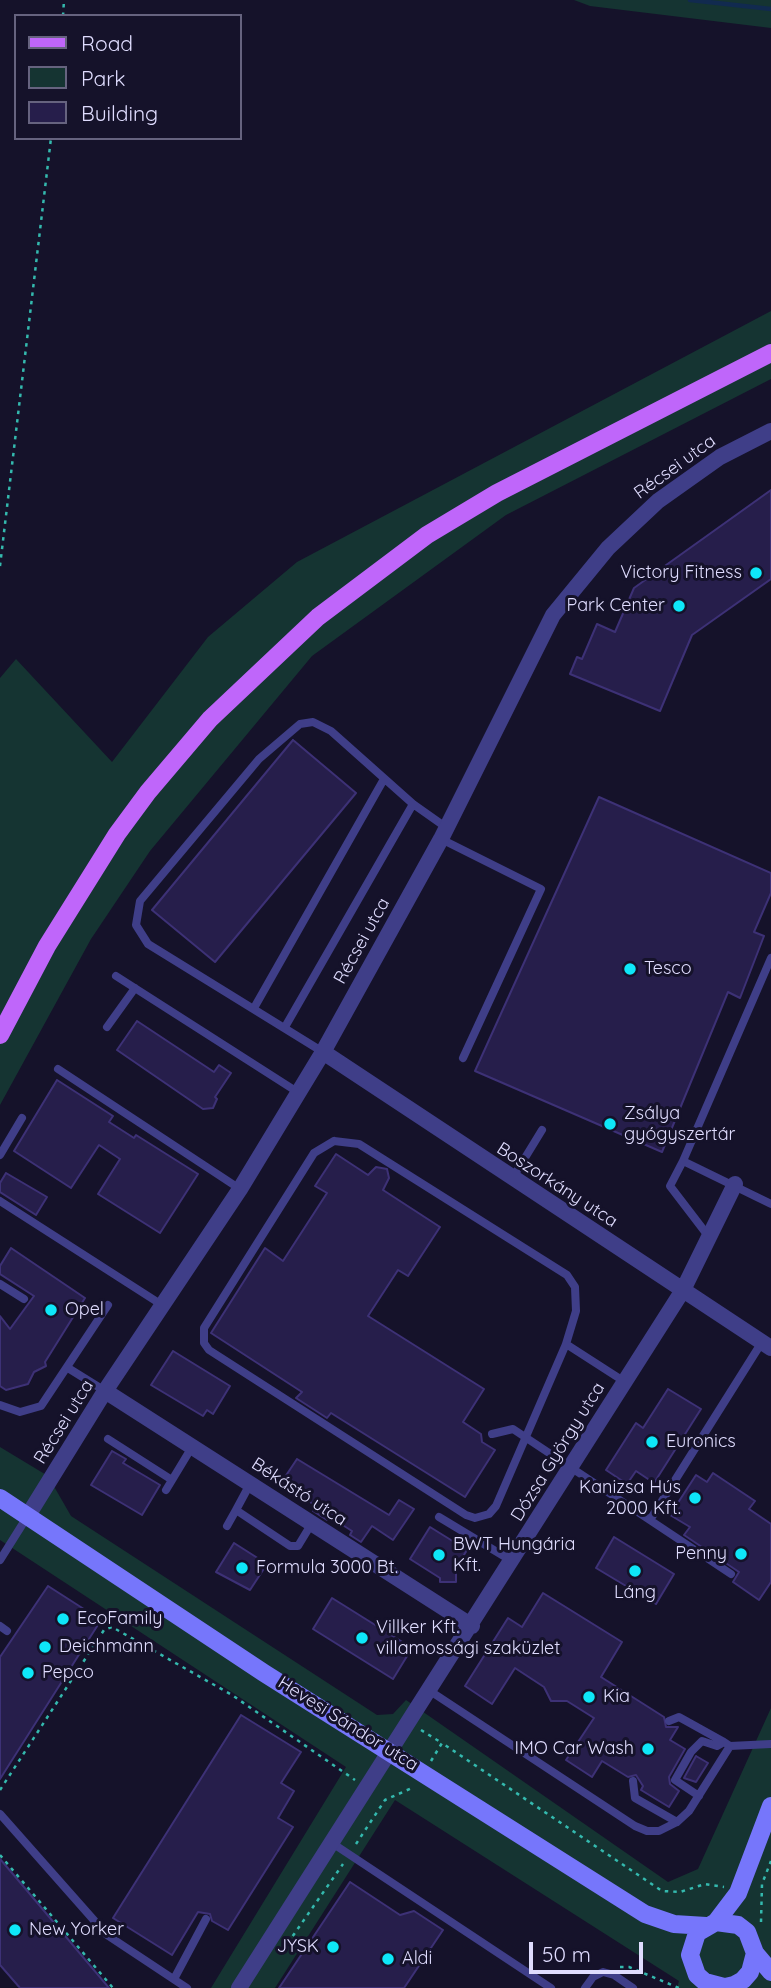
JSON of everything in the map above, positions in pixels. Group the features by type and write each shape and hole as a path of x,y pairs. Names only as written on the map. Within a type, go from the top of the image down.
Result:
{"main road":[{"path":"0,1035 61,924 148,792 210,719 318,617 427,535 497,493 771,353"},
{"name":"Hevesi Sándor utca","path":"0,1498 645,1914 674,1924 711,1924"},
{"path":"690,1955 697,1933 711,1924 738,1893 771,1806"},
{"path":"738,1893 738,1916 755,1930"},
{"path":"645,1914 681,1939 700,1981 726,1987 755,1988"},
{"path":"711,1924 738,1925 755,1930"},
{"path":"726,1987 750,1972 755,1953 755,1930"},
{"path":"755,1953 771,1972"}],"street":[{"name":"Récsei utca","path":"27,1517 105,1391 240,1189 299,1093 444,833 537,643 584,574 634,522 689,476 771,430"},
{"name":"Boszorkány utca","path":"323,1052 512,1180 766,1345"},
{"name":"Dózsa György utca","path":"239,1988 472,1626 683,1290 734,1184"},
{"name":"Békástó utca","path":"105,1391 472,1626"}],"lane":[{"path":"323,1052 144,940 136,925 140,901 259,759 300,724 313,722 331,731 444,833 541,889 463,1058"},
{"path":"254,1007 384,779"},
{"path":"285,1027 413,804"},
{"path":"709,1237 670,1186 771,958"},
{"path":"116,976 299,1093"},
{"path":"107,1027 135,988"},
{"path":"58,1069 240,1189"},
{"path":"0,1155 22,1118"},
{"path":"512,1180 542,1130"},
{"path":"342,1140 359,1144 567,1276 575,1287 577,1303 566,1344 526,1437 493,1511 480,1517 470,1517 209,1350 202,1333 314,1153 328,1143 342,1140"},
{"path":"683,1161 771,1204"},
{"path":"0,1201 162,1305"},
{"path":"0,1284 24,1299"},
{"path":"0,1405 20,1412 41,1406 108,1306"},
{"path":"566,1344 625,1382"},
{"path":"650,1520 766,1345"},
{"path":"68,1368 105,1391"},
{"path":"492,1434 513,1429 731,1574"},
{"path":"108,1439 172,1480"},
{"path":"166,1490 192,1447"},
{"path":"226,1526 250,1483"},
{"path":"236,1510 295,1547 312,1523"},
{"path":"0,1560 27,1517"},
{"path":"439,1517 512,1561"},
{"path":"430,1691 635,1826 659,1831 677,1822 699,1796 727,1744"},
{"path":"669,1721 679,1717 727,1744"},
{"path":"699,1796 676,1782 676,1777 698,1741 717,1746 771,1744"},
{"path":"633,1781 635,1798 677,1822"},
{"path":"0,1814 100,1928 180,1985 206,1919"},
{"path":"332,1843 551,1988"},
{"path":"585,1988 598,1973 614,1975 633,1988"}],"path":[{"path":"0,566 51,140"},
{"path":"0,1790 104,1630 112,1627 232,1695 238,1702 367,1788"},
{"path":"410,1723 662,1891 680,1892 716,1883 738,1893"},
{"path":"280,1954 385,1800 413,1788 442,1743"},
{"path":"0,1855 113,1988"},
{"path":"755,1930 759,1901 771,1861"},
{"path":"614,1975 623,1965 675,1987"}],"green space":[{"path":"574,0 771,0 771,28 590,6"},
{"path":"771,311 771,379 506,515 312,656 150,851 91,939 0,1105 0,678 16,659 112,762 208,637 297,562"},
{"path":"0,1447 48,1476 71,1516 377,1715 393,1714 406,1700 668,1882 698,1869 771,1708 771,1988 677,1988 679,1981 395,1800 275,1988 211,1988 346,1767 0,1540"}],"building":[{"name":"Park Center","path":"771,490 771,579 692,635 660,711 570,674 577,657 582,659 597,624 615,632 634,588"},
{"path":"293,740 356,793 215,962 152,910"},
{"name":"Tesco","path":"599,797 771,873 771,893 754,932 764,936 740,998 728,992 662,1152 475,1071"},
{"path":"137,1021 214,1072 219,1065 231,1073 215,1097 217,1099 213,1108 203,1109 117,1050"},
{"path":"57,1080 113,1116 109,1122 134,1138 136,1135 198,1174 160,1233 98,1194 120,1159 99,1145 71,1188 14,1151"},
{"path":"336,1154 368,1175 376,1167 387,1169 389,1178 383,1190 440,1227 408,1276 398,1270 368,1316 484,1389 463,1422 481,1434 482,1442 495,1450 465,1497 331,1413 327,1418 296,1398 302,1392 211,1333 265,1248 283,1261 327,1193 315,1186"},
{"path":"6,1173 47,1197 36,1215 0,1192 0,1183"},
{"name":"Opel","path":"11,1248 85,1298 45,1362 46,1366 34,1372 28,1384 6,1390 0,1386 0,1316 10,1329 34,1296 0,1274 0,1266"},
{"path":"173,1351 230,1386 213,1414 207,1410 203,1416 151,1385"},
{"name":"Euronics","path":"668,1389 701,1409 654,1483 636,1471 627,1484 606,1470 636,1423 643,1428"},
{"path":"112,1451 126,1459 123,1463 160,1485 142,1515 91,1485"},
{"path":"297,1459 389,1515 399,1500 414,1509 393,1540 372,1526 361,1542 350,1535 352,1531 330,1517 327,1520 313,1511 316,1506 281,1483"},
{"name":"Penny","path":"713,1473 755,1501 749,1509 771,1524 771,1582 759,1600 733,1582 739,1572 684,1535 690,1527 670,1515 696,1475 707,1482"},
{"name":"BWT Hungária Kft.","path":"430,1527 467,1550 456,1568 456,1582 440,1582 440,1578 410,1559"},
{"name":"Láng","path":"614,1537 674,1574 656,1604 596,1568"},
{"name":"Formula 3000 Bt.","path":"234,1543 267,1564 250,1590 216,1572"},
{"path":"48,1586 101,1620 0,1779 0,1657"},
{"path":"543,1593 622,1642 601,1677 664,1717 666,1727 678,1727 670,1740 685,1749 669,1777 670,1784 679,1791 669,1807 641,1790 643,1786 636,1775 628,1777 602,1761 592,1777 566,1760 594,1718 567,1701 551,1701 544,1687 515,1668 492,1704 465,1686 508,1618 522,1627"},
{"name":"Villker Kft. villamossági szaküzlet","path":"332,1598 412,1648 393,1679 313,1629"},
{"path":"241,1715 301,1752 281,1783 294,1791 278,1818 293,1827 228,1930 212,1921 210,1914 198,1912 172,1955 113,1918"},
{"path":"696,1756 708,1763 696,1782 684,1778"},
{"path":"0,1859 109,1988 20,1988 0,1965"},
{"path":"350,1882 400,1915 414,1911 443,1930 404,1988 279,1988"}],"waterway":[{"path":"690,0 771,9"}],"place":[{"name":"Victory Fitness","path":"756,573"},
{"name":"Park Center","path":"679,606"},
{"name":"Tesco","path":"630,969"},
{"name":"Zsálya gyógyszertár","path":"610,1124"},
{"name":"Opel","path":"51,1310"},
{"name":"Euronics","path":"652,1442"},
{"name":"Kanizsa Hús 2000 Kft.","path":"695,1498"},
{"name":"Penny","path":"741,1554"},
{"name":"BWT Hungária Kft.","path":"439,1555"},
{"name":"Formula 3000 Bt.","path":"242,1568"},
{"name":"Láng","path":"635,1571"},
{"name":"EcoFamily","path":"63,1619"},
{"name":"Villker Kft. villamossági szaküzlet","path":"362,1638"},
{"name":"Deichmann","path":"45,1647"},
{"name":"Pepco","path":"28,1673"},
{"name":"Kia","path":"589,1697"},
{"name":"IMO Car Wash","path":"648,1749"},
{"name":"New Yorker","path":"15,1930"},
{"name":"JYSK","path":"333,1947"},
{"name":"Aldi","path":"388,1959"}]}
